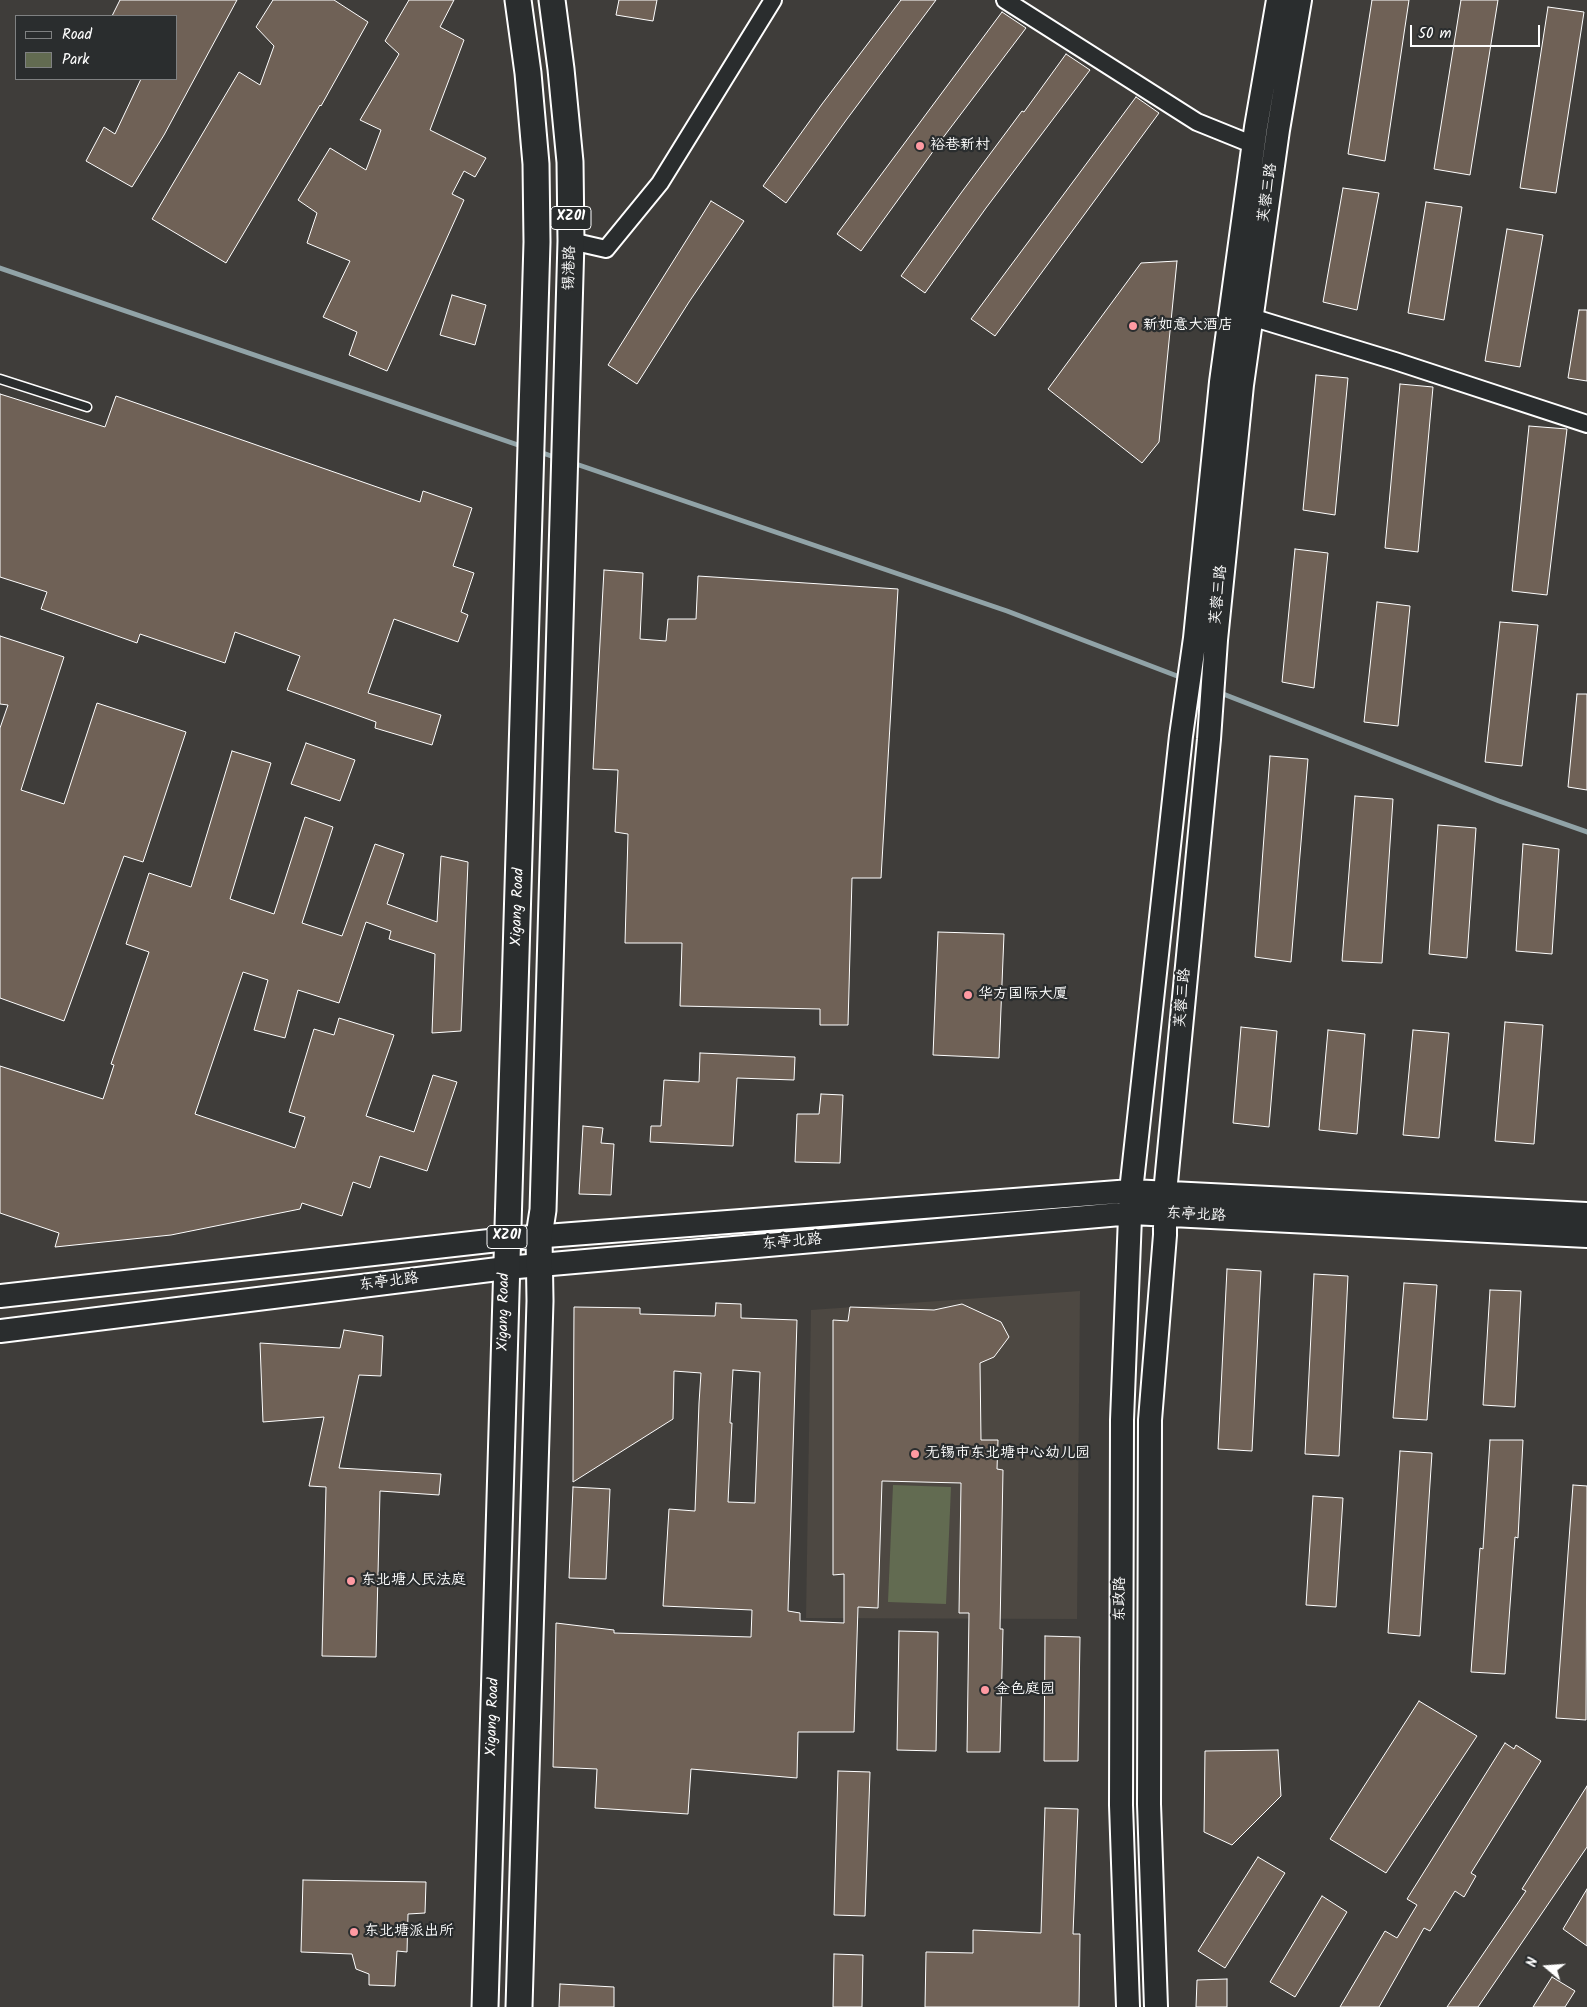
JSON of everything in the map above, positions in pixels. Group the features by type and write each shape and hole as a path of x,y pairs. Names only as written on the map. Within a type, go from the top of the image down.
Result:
{"main road":[{"name":"Xigang Road","path":"485,2007 506,1321 506,1268 532,467 537,242 536,164 528,73 518,0"},
{"name":"锡港路","path":"540,1236 543,1210 567,436 571,241 570,162 552,0"},
{"name":"芙蓉三路","path":"1166,1204 1209,739 1205,639 1221,382 1254,145 1278,0"},
{"name":"芙蓉三路","path":"1131,1202 1181,736 1205,639 1278,130 1300,0"},
{"name":"东亭北路","path":"0,1296 540,1236 1131,1202 1587,1236"},
{"name":"东亭北路","path":"0,1331 506,1268 1131,1202"},
{"name":"东政路","path":"1128,2007 1121,1805 1122,1420 1131,1202"},
{"name":"东亭北路","path":"1166,1204 1587,1214"},
{"name":"东政路","path":"1156,2007 1149,1804 1150,1420 1166,1204"},
{"name":"XZ01","path":"519,2007 540,1301 540,1236"}],"street":[{"path":"571,241 606,249 660,183 773,0"},
{"path":"1005,0 1197,122 1254,145"},
{"path":"1252,317 1395,361 1587,424"}],"lane":[{"path":"0,378 87,407"}],"shaded area":[{"path":"1080,1291 1077,1619 806,1618 811,1310"}],"green space":[{"path":"893,1485 951,1487 946,1604 888,1602"}],"building":[{"path":"120,0 237,0 164,135 132,187 86,161 104,127 115,134 141,80 178,80 178,15 112,15"},
{"path":"273,0 334,0 368,22 321,106 226,263 152,219 239,72 260,85 274,46 256,27"},
{"path":"409,0 454,0 440,27 464,40 430,130 486,158 475,177 464,171 452,194 464,200 387,371 349,355 357,332 323,317 350,261 307,243 317,213 298,200 330,148 366,170 381,130 360,120 399,54 385,41"},
{"path":"619,0 657,0 653,21 616,15"},
{"path":"901,0 936,0 786,203 763,186"},
{"path":"1372,0 1409,0 1385,161 1348,154"},
{"path":"1461,0 1498,0 1470,175 1434,169"},
{"path":"1548,7 1584,12 1556,193 1520,188"},
{"path":"1002,12 1026,28 942,139 861,251 837,234"},
{"path":"1066,54 1090,70 986,208 925,293 901,276"},
{"path":"1136,97 1159,113 995,336 971,319"},
{"path":"1343,188 1379,193 1357,310 1323,302"},
{"path":"711,201 744,221 689,302 637,384 608,365"},
{"path":"1426,202 1462,207 1444,320 1408,313"},
{"path":"1507,229 1543,235 1520,367 1485,361"},
{"name":"新如意大酒店","path":"1177,261 1159,442 1142,463 1048,389 1141,263"},
{"path":"452,295 486,305 475,345 440,335"},
{"path":"1579,310 1587,310 1587,381 1568,378"},
{"path":"1316,375 1348,378 1335,515 1303,510"},
{"path":"1400,384 1433,387 1418,552 1385,548"},
{"path":"0,394 105,427 116,396 420,502 423,491 472,508 453,566 474,573 461,612 468,615 458,642 394,619 368,693 441,715 432,745 375,728 376,722 287,690 300,656 235,632 225,663 140,634 137,643 41,609 47,592 0,577"},
{"path":"1529,426 1567,429 1547,595 1512,591"},
{"path":"1295,549 1328,553 1314,688 1282,682"},
{"path":"604,570 643,573 640,639 666,641 668,619 696,619 698,576 898,589 881,878 852,878 848,1025 820,1025 820,1009 680,1006 682,943 625,943 628,834 615,832 618,770 593,769"},
{"path":"1377,602 1410,606 1398,726 1364,722"},
{"path":"1500,622 1538,625 1522,766 1485,762"},
{"path":"0,636 64,657 21,790 64,804 97,703 186,732 143,862 124,856 64,1021 0,998 0,728 8,705 0,704"},
{"path":"1577,694 1587,694 1587,790 1568,787"},
{"path":"306,743 355,760 340,801 291,784"},
{"path":"232,751 271,763 230,899 274,914 305,817 333,827 302,923 342,936 375,844 404,854 387,904 437,922 441,856 468,862 461,1031 432,1033 435,954 389,939 391,931 366,922 339,1003 298,990 285,1038 254,1030 268,980 243,972 195,1114 295,1148 305,1117 289,1112 314,1029 334,1035 339,1018 394,1035 366,1116 414,1132 433,1075 457,1082 427,1171 380,1156 370,1188 353,1182 342,1216 302,1203 300,1209 171,1235 55,1247 59,1233 0,1213 0,1066 103,1099 114,1065 111,1064 149,952 126,944 149,873 191,887"},
{"path":"1270,756 1308,759 1291,962 1255,957"},
{"path":"1355,796 1393,799 1382,963 1342,961"},
{"path":"1438,825 1476,828 1467,958 1429,954"},
{"path":"1523,844 1559,849 1552,954 1516,951"},
{"name":"华方国际大厦","path":"938,932 1004,934 999,1058 933,1055"},
{"path":"1505,1022 1543,1025 1534,1144 1495,1141"},
{"path":"1241,1027 1277,1031 1269,1127 1233,1123"},
{"path":"1328,1030 1365,1034 1357,1134 1319,1130"},
{"path":"1413,1030 1449,1033 1439,1138 1403,1135"},
{"path":"700,1053 795,1057 794,1080 737,1078 733,1146 650,1142 651,1126 661,1126 664,1080 699,1082"},
{"path":"821,1094 843,1095 840,1163 795,1162 797,1114 819,1114"},
{"path":"583,1126 603,1128 601,1143 614,1144 611,1195 579,1194"},
{"path":"1227,1269 1261,1271 1252,1451 1218,1449"},
{"path":"1314,1274 1348,1276 1339,1456 1305,1454"},
{"path":"1404,1283 1437,1285 1427,1420 1393,1418"},
{"path":"1490,1290 1521,1291 1515,1407 1483,1405"},
{"path":"716,1303 741,1304 741,1318 797,1320 788,1611 800,1613 800,1621 844,1623 844,1574 833,1575 833,1320 848,1321 850,1307 934,1310 962,1304 1001,1322 1009,1337 994,1357 980,1363 981,1440 998,1440 997,1469 1003,1470 1000,1629 1003,1629 1000,1752 967,1752 969,1613 959,1613 961,1483 882,1481 878,1608 858,1607 854,1732 798,1732 797,1778 691,1769 688,1814 595,1808 597,1769 553,1767 556,1623 614,1630 614,1633 751,1637 752,1610 663,1606 669,1509 695,1511 701,1373 674,1371 673,1419 573,1482 574,1307 640,1308 640,1314 715,1316","holes":["733,1370 760,1372 755,1503 728,1502"]},
{"path":"344,1330 383,1336 381,1376 359,1375 339,1468 441,1474 439,1495 380,1491 376,1657 322,1656 326,1487 309,1486 324,1417 263,1422 260,1343 340,1348"},
{"path":"1490,1440 1523,1440 1518,1538 1515,1537 1505,1674 1471,1672 1480,1548 1483,1549"},
{"path":"1400,1451 1432,1453 1420,1636 1388,1633"},
{"path":"1573,1485 1587,1486 1586,1720 1556,1718"},
{"path":"573,1487 610,1489 606,1579 569,1578"},
{"path":"1313,1496 1343,1498 1336,1607 1306,1605"},
{"path":"899,1631 938,1632 936,1751 897,1750"},
{"path":"1045,1636 1080,1637 1078,1761 1044,1761"},
{"path":"1419,1701 1477,1736 1386,1873 1330,1839"},
{"path":"1505,1743 1514,1749 1516,1745 1541,1761 1471,1873 1476,1876 1464,1897 1455,1891 1430,1931 1424,1928 1379,2007 1340,2007 1385,1931 1397,1938 1417,1905 1407,1899"},
{"path":"1278,1750 1281,1796 1232,1845 1204,1832 1205,1751"},
{"path":"838,1771 870,1772 865,1916 834,1915"},
{"path":"1587,1786 1587,1847 1478,2007 1447,2007 1526,1891 1522,1889"},
{"path":"1045,1808 1078,1809 1073,1934 1080,1934 1079,2007 925,2007 926,1952 973,1953 973,1930 1041,1933"},
{"path":"1258,1857 1285,1873 1225,1968 1198,1951"},
{"name":"东北塘派出所","path":"303,1880 426,1882 425,1913 408,1914 407,1952 397,1951 395,1986 369,1985 369,1974 356,1969 352,1954 301,1952"},
{"path":"1587,1889 1587,1946 1563,1929"},
{"path":"1322,1896 1347,1912 1295,1997 1270,1982"},
{"path":"834,1954 863,1955 862,2007 833,2007"},
{"path":"1552,1977 1575,1991 1565,2007 1533,2007"},
{"path":"1227,1979 1227,2007 1196,2007 1197,1980"},
{"path":"560,1984 614,1987 614,2007 559,2007"}],"waterway":[{"path":"0,268 524,447"},
{"path":"537,451 557,458"},
{"path":"573,463 1007,611 1185,679"},
{"path":"1218,692 1499,801 1587,832"}],"place":[{"name":"裕巷新村","path":"920,146"},
{"name":"新如意大酒店","path":"1133,326"},
{"name":"华方国际大厦","path":"968,995"},
{"name":"无锡市东北塘中心幼儿园","path":"915,1454"},
{"name":"东北塘人民法庭","path":"351,1581"},
{"name":"金色庭园","path":"985,1690"},
{"name":"东北塘派出所","path":"354,1932"}]}
